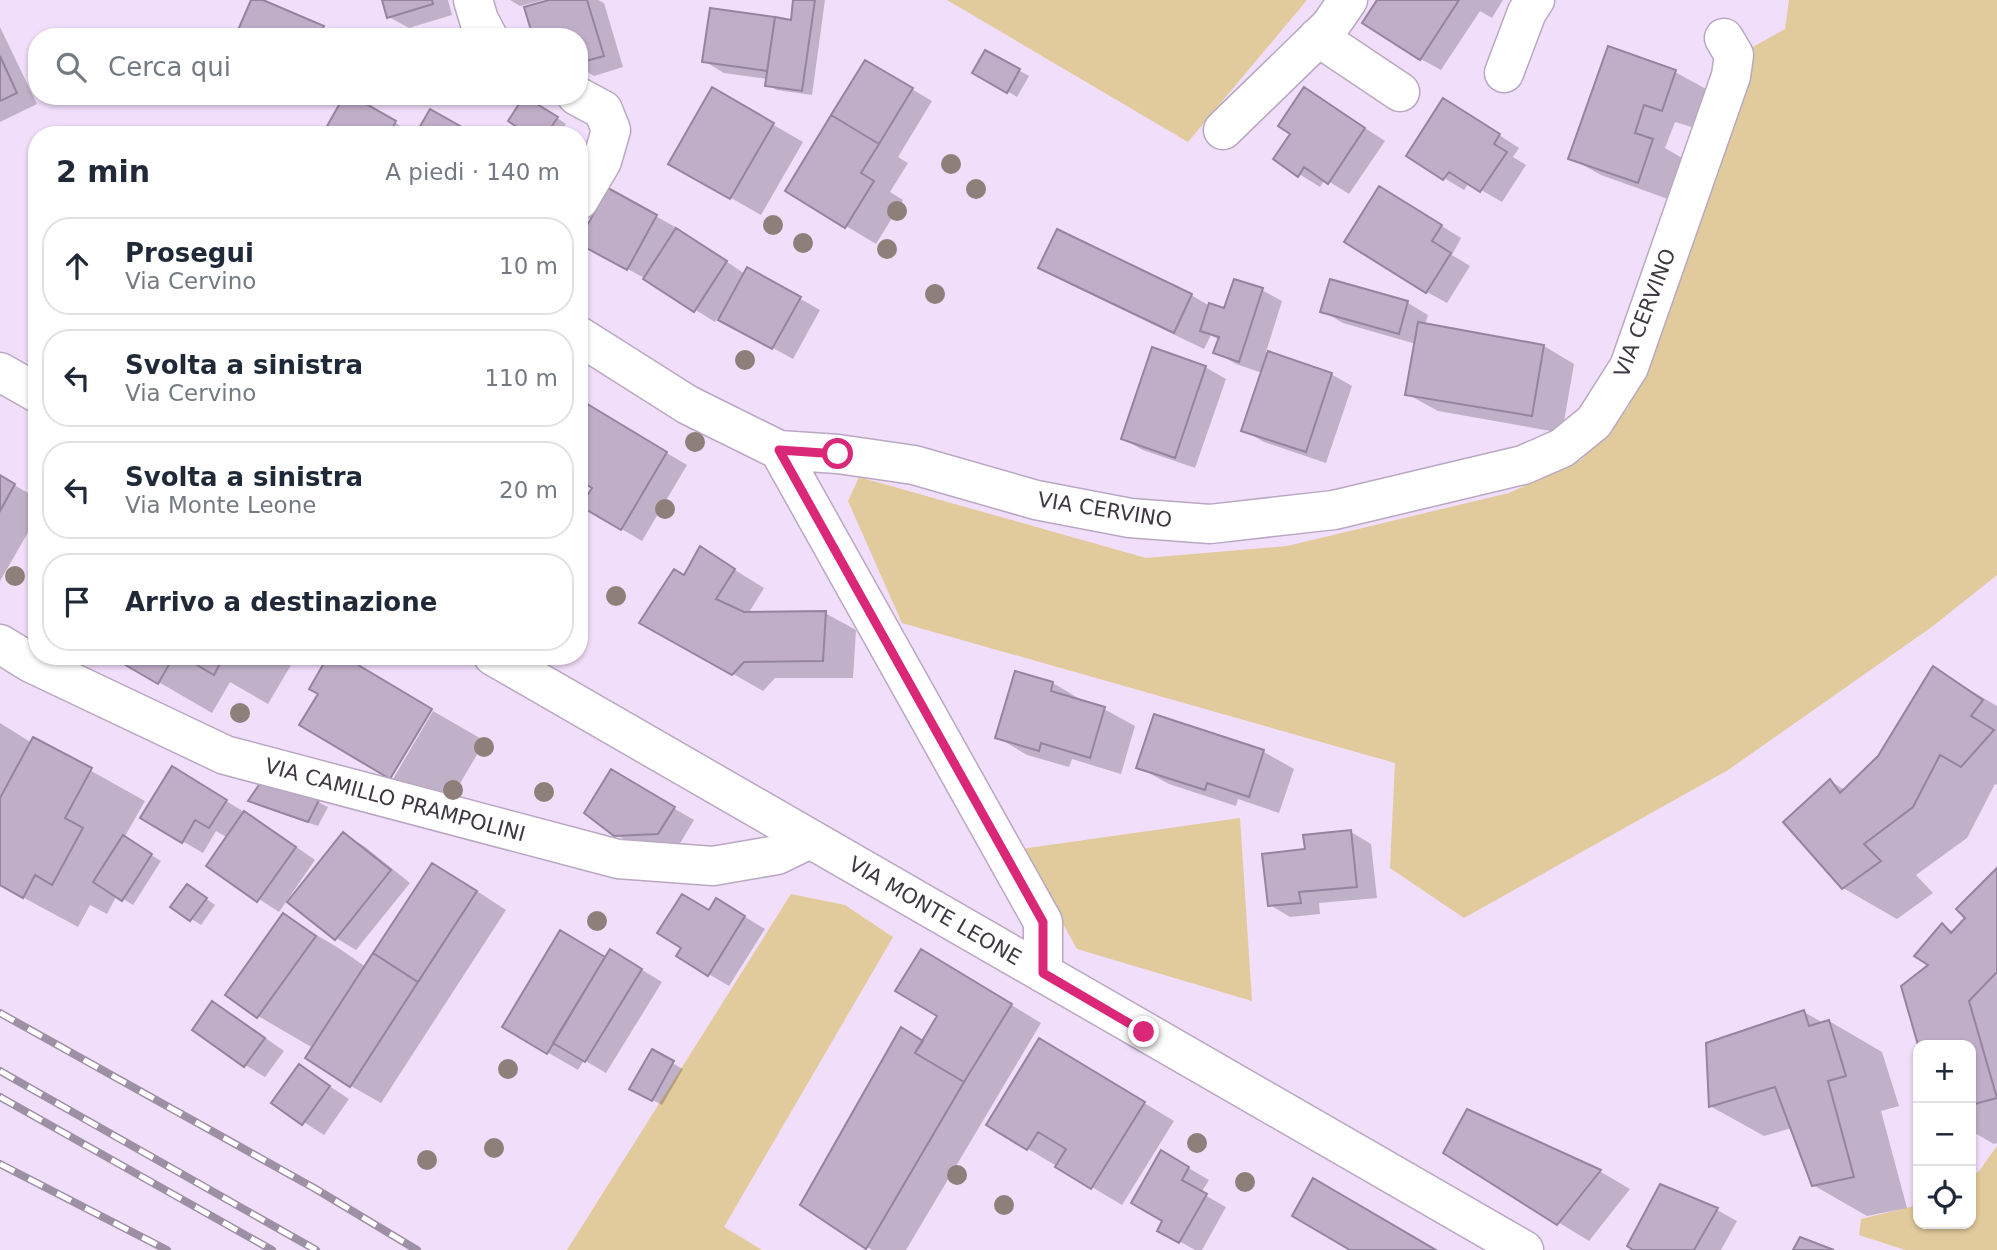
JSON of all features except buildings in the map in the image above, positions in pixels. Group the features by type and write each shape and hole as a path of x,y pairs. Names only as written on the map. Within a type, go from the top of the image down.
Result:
{"street":[{"path":"473,0 483,28"},
{"path":"1223,130 1330,26 1348,0"},
{"path":"1504,73 1527,12 1535,0"},
{"path":"1318,37 1400,92"},
{"name":"VIA CERVINO","path":"779,450 838,454 914,465 1036,500 1130,518 1210,524 1334,510 1533,461 1562,448 1594,422 1629,367 1731,76 1734,55 1724,38"},
{"path":"588,102 603,110 611,130 602,161 588,185"},
{"path":"588,342 688,405 779,450 1043,922 1043,973"},
{"path":"0,372 28,388"},
{"name":"VIA CAMILLO PRAMPOLINI","path":"0,644 28,661"},
{"name":"VIA CAMILLO PRAMPOLINI","path":"35,665 225,755 618,859 713,866 777,855 810,839"},
{"name":"VIA MONTE LEONE","path":"509,665 1524,1250"}],"shaded area":[{"path":"947,0 1307,0 1188,142"},
{"path":"1789,0 1997,0 1997,575 1933,626 1728,770 1464,918 1390,868 1395,763 902,623 848,501 859,477 1146,558 1287,546 1509,493 1581,460 1628,408 1749,49 1785,29"},
{"path":"1240,818 1252,1001 1077,949 1021,849"},
{"path":"791,894 845,905 893,937 724,1227 762,1250 567,1250"},
{"path":"1997,1146 1997,1250 1905,1250 1859,1235 1861,1219 1913,1206 1913,1229 1976,1229 1976,1173"}],"railway":[{"path":"0,1013 314,1188 417,1250"},
{"path":"0,1071 316,1250"},
{"path":"0,1097 272,1250"},
{"path":"0,1164 167,1250"}],"route":[{"path":"838,454 779,450 1043,922 1043,973 1144,1032"}]}
